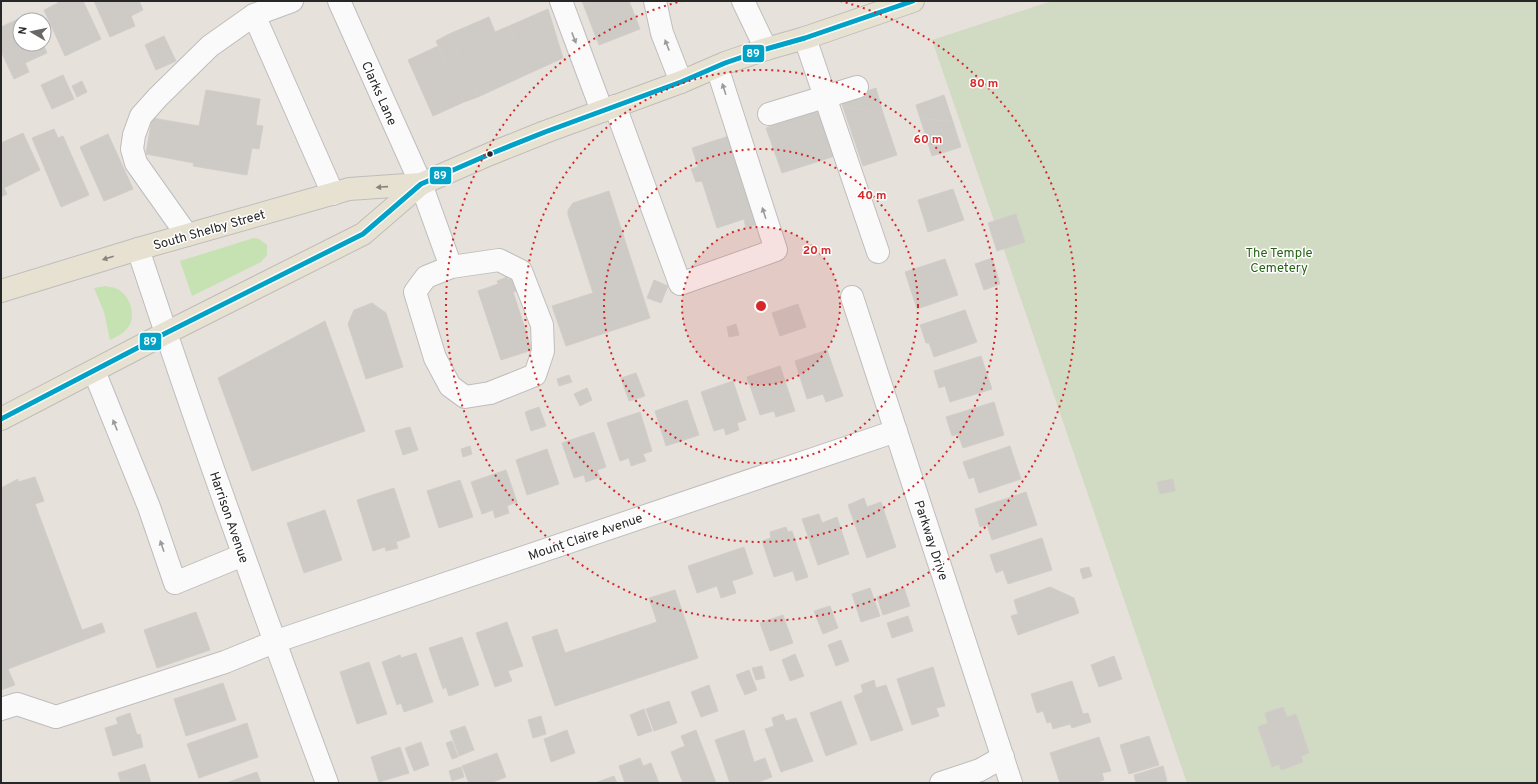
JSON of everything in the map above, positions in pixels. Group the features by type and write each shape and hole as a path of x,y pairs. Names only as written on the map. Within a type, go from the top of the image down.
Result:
{"main road":[{"path":"1,419 166,333 363,234 421,184 490,154 717,67 766,49 805,38 913,1"},
{"name":"South Shelby Street","path":"1,291 138,249 349,189 421,184"}],"street":[{"path":"187,235 136,163 132,149 134,135 142,116 158,97 210,46 254,15 292,1"},
{"name":"Clarks Lane","path":"339,1 421,184 452,267"},
{"path":"561,1 608,108 680,284 776,250 717,67"},
{"path":"655,1 662,33 681,82"},
{"path":"743,1 766,49"},
{"path":"254,15 333,194"},
{"path":"805,38 878,252"},
{"path":"769,114 857,87"},
{"name":"Harrison Avenue","path":"138,249 274,642 327,783"},
{"path":"499,260 521,271 542,325 544,351 535,375 490,393 465,397 450,386 435,358 415,292 426,277 452,267 499,260"},
{"name":"Parkway Drive","path":"852,297 1011,783"},
{"path":"94,371 149,507 175,583 244,555"},
{"name":"Mount Claire Avenue","path":"1,709 17,704 56,717 225,662 274,642 896,430"},
{"path":"941,783 980,770 1003,757"}],"green space":[{"name":"The Temple Cemetery","path":"1052,1 1537,1 1537,783 1187,783 932,40"},
{"path":"254,238 259,239 267,245 267,255 261,262 192,296 180,261"},
{"path":"106,286 115,288 123,293 129,302 132,312 131,322 128,328 110,340 104,312 94,288"}],"building":[{"path":"57,1 83,1 101,39 65,56 52,28 52,12 45,12 44,10 58,3"},
{"path":"94,1 139,1 143,10 131,16 135,26 110,37"},
{"path":"582,1 629,1 640,29 599,45"},
{"path":"548,9 563,58 530,73 509,26"},
{"path":"489,17 495,32 509,26 530,73 478,97 449,34"},
{"path":"12,22 12,52 47,53 25,63 29,72 14,79 1,51 1,27"},
{"path":"449,34 478,97 464,102 436,41"},
{"path":"164,36 176,61 156,70 145,45"},
{"path":"438,46 464,102 433,116 408,60"},
{"path":"63,75 74,99 52,109 41,85"},
{"path":"82,81 87,92 77,97 72,86"},
{"path":"876,88 883,113 843,107 841,100"},
{"path":"206,90 260,99 256,125 263,126 259,149 252,148 247,175 193,166 194,163 146,154 152,118 199,126"},
{"path":"944,95 953,122 920,118 916,105"},
{"path":"843,107 883,113 897,155 863,166"},
{"path":"820,110 835,156 782,173 766,128"},
{"path":"920,118 953,122 961,147 932,156"},
{"path":"54,129 58,138 63,136 89,195 61,207 32,138"},
{"path":"23,133 40,170 4,188 1,182 1,143"},
{"path":"108,134 133,189 104,201 80,147"},
{"path":"732,135 758,216 754,217 756,225 746,228 744,219 717,228 702,181 696,182 691,169 698,167 692,148"},
{"path":"1,182 7,194 1,197"},
{"path":"953,189 964,220 928,232 918,200"},
{"path":"609,191 650,318 566,346 552,306 593,293 568,215 568,210 573,203"},
{"path":"1016,214 1025,242 997,251 988,223"},
{"path":"992,258 1000,284 984,290 975,264"},
{"path":"945,259 958,295 917,309 905,272"},
{"path":"507,277 508,280 513,278 517,291 513,292 532,350 501,360 478,291 498,284 497,281"},
{"path":"654,280 668,286 661,303 647,298"},
{"path":"372,303 386,313 403,367 366,379 348,324 354,310"},
{"path":"798,304 806,327 780,336 772,313"},
{"path":"965,310 977,342 934,357 929,343 926,343 920,325"},
{"path":"325,321 365,431 252,471 218,378"},
{"path":"736,324 739,335 729,337 727,327"},
{"path":"827,350 843,396 826,402 823,394 807,399 795,361"},
{"path":"981,356 992,389 950,402 945,386 939,388 934,371"},
{"path":"780,366 795,411 776,417 774,411 760,415 747,377"},
{"path":"636,373 645,396 629,401 621,378"},
{"path":"569,375 572,382 559,386 557,379"},
{"path":"733,381 746,420 737,423 739,430 726,435 724,428 714,431 701,392"},
{"path":"587,388 592,400 580,406 574,394"},
{"path":"687,400 699,435 666,446 655,411"},
{"path":"994,402 1004,435 963,448 958,434 952,436 946,417"},
{"path":"539,407 546,426 531,431 525,412"},
{"path":"640,412 652,451 643,454 646,461 631,466 629,458 620,461 607,423"},
{"path":"410,427 418,450 403,455 395,431"},
{"path":"594,432 606,467 597,470 600,477 586,482 584,475 574,478 562,443"},
{"path":"470,446 472,454 463,457 461,449"},
{"path":"1010,446 1021,479 979,493 974,477 969,479 963,462"},
{"path":"547,449 559,484 527,495 516,460"},
{"path":"506,470 517,502 507,506 509,513 495,518 493,510 482,514 471,482"},
{"path":"35,477 44,501 35,504 82,630 102,623 105,632 8,669 15,685 1,690 1,488 18,479 18,482"},
{"path":"1173,479 1175,491 1160,494 1157,482"},
{"path":"460,480 473,517 439,528 427,491"},
{"path":"394,488 410,537 396,542 398,548 386,551 385,547 373,551 357,500"},
{"path":"1026,492 1037,525 992,540 987,525 980,527 975,509"},
{"path":"864,498 867,507 881,502 896,547 867,558 848,505"},
{"path":"325,510 342,560 304,573 287,523"},
{"path":"819,514 822,523 837,517 849,554 818,565 802,519"},
{"path":"786,527 788,532 792,531 808,577 796,581 793,571 774,577 762,541 771,538 770,532"},
{"path":"1042,538 1052,570 1008,584 1003,570 996,573 990,555"},
{"path":"744,547 753,574 732,581 736,593 721,598 717,586 697,593 688,566"},
{"path":"1089,567 1092,576 1083,579 1080,569"},
{"path":"1050,587 1074,598 1079,613 1018,635 1011,616 1018,614 1014,600"},
{"path":"870,588 880,616 861,622 852,594"},
{"path":"904,588 910,606 883,615 877,597"},
{"path":"675,590 698,658 555,706 532,637 557,629 565,653 657,622 649,598"},
{"path":"830,606 838,628 823,634 814,611"},
{"path":"196,612 210,650 157,668 144,630"},
{"path":"783,615 793,643 770,651 760,623"},
{"path":"908,616 913,631 892,638 887,623"},
{"path":"507,622 523,666 508,671 512,681 495,687 476,633"},
{"path":"462,637 479,685 449,696 446,687 443,689 429,648"},
{"path":"841,640 849,661 836,666 828,645"},
{"path":"416,653 433,702 404,712 401,703 397,705 382,662 400,655 401,658"},
{"path":"795,654 804,676 790,681 782,660"},
{"path":"1114,656 1122,679 1099,687 1091,665"},
{"path":"369,662 387,714 357,724 340,672"},
{"path":"762,666 765,678 756,680 752,668"},
{"path":"933,667 945,706 936,708 939,716 912,725 897,679"},
{"path":"749,670 757,690 745,695 736,675"},
{"path":"874,680 876,688 886,685 903,730 871,741 854,696 863,692 861,685"},
{"path":"1072,681 1083,714 1088,713 1091,722 1072,728 1070,724 1053,729 1051,722 1047,723 1043,711 1037,713 1031,694"},
{"path":"223,683 236,720 186,736 174,699"},
{"path":"709,685 718,711 701,717 691,692"},
{"path":"669,701 677,723 654,731 646,709"},
{"path":"841,701 857,744 826,756 810,713"},
{"path":"1283,707 1287,717 1296,714 1309,753 1301,756 1303,762 1281,770 1279,764 1272,767 1258,727 1268,723 1265,713"},
{"path":"644,709 652,731 638,736 630,715"},
{"path":"130,713 137,735 140,734 143,747 113,756 105,728 118,724 116,718"},
{"path":"783,714 786,721 796,718 813,761 781,772 765,729 774,726 772,718"},
{"path":"541,716 546,734 533,738 528,720"},
{"path":"247,723 258,757 199,778 187,744"},
{"path":"465,726 474,750 459,756 450,731"},
{"path":"567,730 575,753 551,762 544,739"},
{"path":"696,730 716,783 683,783 671,752 685,746 681,736"},
{"path":"744,730 754,762 765,758 772,777 756,783 730,783 715,740"},
{"path":"1149,736 1159,765 1129,774 1120,745"},
{"path":"1099,737 1111,771 1102,773 1104,780 1095,783 1060,783 1050,753"},
{"path":"452,741 458,757 452,759 446,743"},
{"path":"421,742 429,765 414,771 405,748"},
{"path":"400,747 409,773 379,782 371,757"},
{"path":"497,753 506,777 490,783 469,783 462,766"},
{"path":"640,758 643,766 651,763 659,783 625,783 619,766"},
{"path":"145,764 151,783 121,783 118,773"},
{"path":"1163,766 1167,781 1162,783 1136,783 1134,775"},
{"path":"461,767 464,777 452,781 449,771"},
{"path":"257,772 261,783 226,783"},
{"path":"614,776 617,783 595,783"}],"transit line":[{"name":"89","path":"1,419 166,333 363,234 421,184 545,132 681,82 725,63 805,38 913,1"}]}
